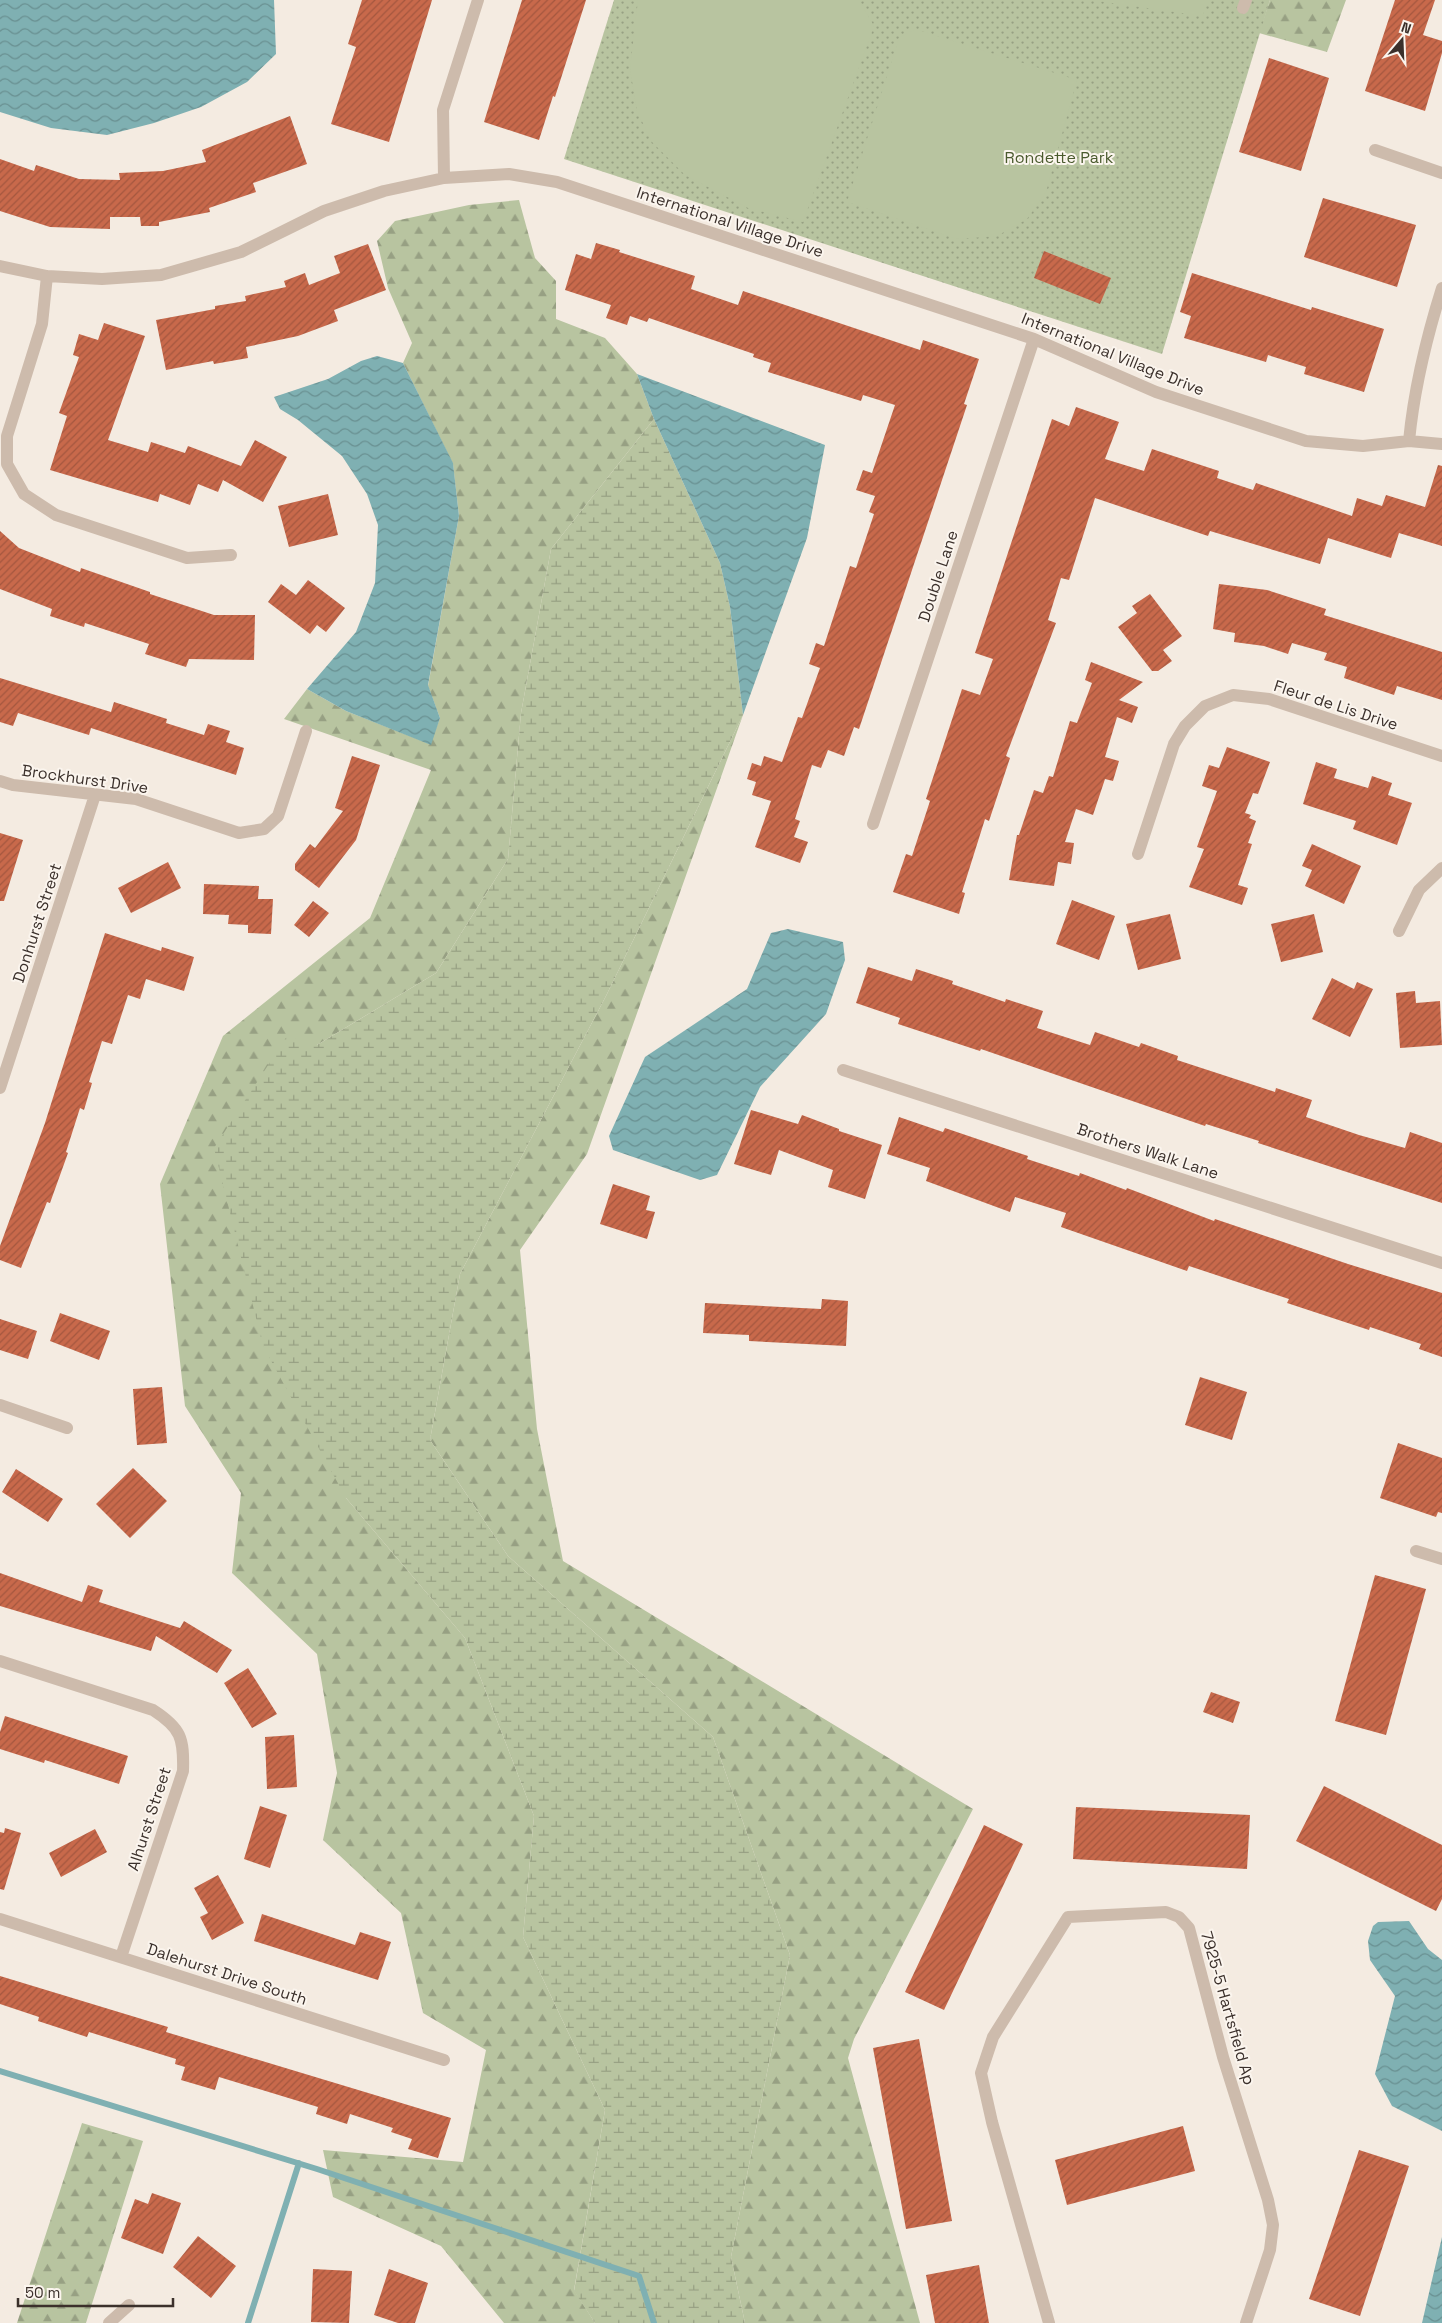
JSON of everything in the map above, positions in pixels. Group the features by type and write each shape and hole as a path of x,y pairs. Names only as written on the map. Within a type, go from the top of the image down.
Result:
{"street":[{"path":"444,178 443,110 478,0"},
{"path":"1375,150 1442,173"},
{"name":"International Village Drive","path":"0,266 47,276 102,279 161,275 241,252 324,211 384,191 444,178 509,174 557,182 1034,339 1156,392 1306,441 1362,446 1409,441 1442,444"},
{"path":"47,276 42,324 6,436 7,464 24,494 56,515 187,558 231,555"},
{"path":"1409,441 1414,397 1428,330 1442,288"},
{"name":"Double Lane","path":"873,824 1034,339"},
{"name":"Fleur de Lis Drive","path":"1138,854 1174,744 1184,726 1205,706 1234,695 1269,699 1442,756"},
{"name":"Brockhurst Drive","path":"0,780 13,785 136,800 239,833 264,829 278,816 306,731"},
{"name":"Donhurst Street","path":"0,1088 96,795"},
{"path":"1399,931 1419,890 1442,868"},
{"name":"Brothers Walk Lane","path":"843,1070 1442,1263"},
{"path":"0,1406 67,1428"},
{"path":"1416,1551 1442,1559"},
{"name":"Alhurst Street","path":"0,1661 152,1710 172,1722 184,1744 183,1771 121,1957"},
{"name":"7925-5 Hartsfield Ap","path":"1049,2323 992,2122 981,2073 994,2037 1068,1917 1166,1912 1179,1917 1189,1928 1223,2057 1272,2216 1273,2225 1270,2250 1246,2323"},
{"name":"Dalehurst Drive South","path":"0,1919 444,2060"},
{"path":"109,2323 129,2305"}],"green space":[{"name":"Rondette Park","path":"614,0 1270,0 1162,354 564,159"},
{"path":"638,0 859,0 874,26 803,222 748,208 685,175 652,142 637,111 630,69"},
{"path":"1091,0 1207,0 1203,16"},
{"path":"1270,0 1346,0 1327,52 1259,33"},
{"path":"915,29 1077,80 1046,192 1027,219 997,236 957,239 847,202 899,38"},
{"path":"519,200 535,258 556,281 556,319 605,338 637,374 654,419 551,549 521,713 508,859 436,973 317,1045 346,1498 465,1638 534,1816 523,1937 605,2110 574,2290 595,2323 504,2323 441,2246 333,2197 323,2150 463,2162 486,2050 423,2013 401,1913 323,1840 337,1773 317,1654 232,1573 241,1493 185,1406 160,1184 223,1036 370,918 431,770 284,719 307,689 346,711 430,744 440,718 428,686 459,516 453,464 403,363 412,343 388,288 377,241 395,221 469,205"},
{"path":"654,419 720,563 730,607 743,715 606,996 460,1274 430,1440 508,1556 713,1737 790,1955 731,2257 745,2323 595,2323 574,2291 605,2110 523,1937 534,1816 465,1638 346,1498 263,1346 214,1148 287,1036 317,1045 436,973 508,859 521,713 551,549"},
{"path":"743,715 587,1154 520,1250 537,1429 563,1561 973,1809 854,2039 848,2058 920,2323 745,2323 731,2257 790,1955 713,1737 508,1556 430,1440 460,1274 606,996"},
{"path":"82,2123 143,2141 86,2323 17,2323"}],"water":[{"path":"0,0 274,0 276,54 247,82 201,107 154,123 107,135 51,128 0,112"},
{"path":"377,356 403,363 453,463 459,516 428,685 440,718 431,745 346,711 307,689 356,632 375,583 378,525 367,494 342,456 298,420 280,409 274,397 328,379 361,361"},
{"path":"637,374 825,445 807,538 743,715 730,607 720,563 654,419"},
{"path":"788,929 843,942 845,960 826,1014 760,1087 717,1175 700,1180 613,1150 609,1136 645,1057 747,989 771,933"},
{"path":"1409,1921 1428,1949 1442,1960 1442,2131 1392,2106 1375,2074 1395,1996 1370,1960 1368,1941 1373,1926 1378,1922"},
{"path":"1442,2237 1442,2323 1422,2323"}],"building":[{"path":"362,0 432,0 389,142 331,124 356,47 348,44"},
{"path":"522,0 586,0 539,140 484,122"},
{"path":"1395,0 1435,0 1423,35 1442,41 1442,53 1425,111 1365,91"},
{"path":"1269,58 1329,78 1301,171 1239,152"},
{"path":"290,116 307,164 253,183 256,192 209,208 210,212 159,222 159,226 141,226 140,217 110,217 110,229 50,227 0,211 0,159 34,171 36,165 79,179 120,180 119,173 163,171 206,162 202,150"},
{"path":"1323,198 1416,225 1397,287 1304,257"},
{"path":"596,243 695,276 691,289 738,305 743,291 920,350 923,340 979,359 964,404 967,405 859,729 854,727 844,756 828,750 821,768 812,765 795,819 800,821 794,837 808,842 800,863 755,847 771,801 752,795 756,782 747,779 752,763 761,766 764,756 782,762 798,717 802,718 820,668 809,664 816,643 824,646 850,566 856,568 874,514 869,512 875,496 856,490 863,470 872,473 895,405 863,395 861,401 768,372 771,363 753,357 754,354 649,318 647,322 630,316 627,325 606,318 611,305 565,290 576,254 591,259"},
{"path":"368,244 386,290 334,310 338,321 298,336 246,347 248,358 214,364 213,361 166,370 156,320 215,309 215,306 246,301 245,296 286,287 284,281 305,273 309,285 340,273 334,256"},
{"path":"1044,251 1111,278 1100,304 1034,278"},
{"path":"1192,273 1311,310 1312,307 1384,329 1364,392 1304,374 1306,367 1268,355 1266,362 1184,338 1191,316 1180,312"},
{"path":"104,323 145,336 108,440 148,452 151,442 185,453 188,446 241,466 255,440 287,457 263,502 223,480 218,492 198,484 190,505 160,494 158,502 50,470 67,416 59,413 79,357 73,355 79,334 98,340"},
{"path":"1076,407 1119,422 1105,459 1144,471 1152,449 1219,471 1217,478 1253,490 1256,483 1352,516 1357,498 1382,506 1386,495 1425,507 1438,465 1442,466 1442,546 1399,533 1391,558 1328,538 1320,564 1210,531 1208,536 1095,498 1069,580 1061,578 1048,620 1056,623 1006,756 1010,758 989,821 985,819 962,892 965,893 959,914 893,892 906,854 912,856 930,801 926,799 962,689 980,695 993,659 975,653 1052,419 1069,426"},
{"path":"328,494 338,535 289,547 278,506"},
{"path":"0,531 19,548 80,572 81,568 150,592 150,594 214,615 255,615 254,660 189,659 186,667 145,654 149,644 85,623 84,627 50,616 52,609 0,589"},
{"path":"308,580 345,608 326,632 317,625 310,634 268,602 281,584 296,595"},
{"path":"1219,584 1267,590 1326,609 1324,615 1442,652 1442,700 1397,686 1394,695 1344,678 1347,667 1324,660 1327,653 1292,643 1288,654 1264,646 1234,642 1235,633 1213,629"},
{"path":"1150,594 1182,636 1163,650 1172,661 1158,671 1152,671 1118,627 1137,613 1132,606"},
{"path":"1091,662 1143,682 1119,700 1138,707 1132,723 1117,717 1105,757 1119,761 1113,781 1105,779 1093,815 1076,809 1065,842 1074,843 1071,864 1058,862 1054,886 1009,880 1017,835 1019,835 1034,790 1043,793 1049,776 1053,777 1070,721 1077,723 1092,683 1085,680"},
{"path":"0,678 111,712 114,702 167,719 166,723 204,735 208,724 230,731 226,742 244,748 236,775 91,728 89,735 18,713 13,726 0,722"},
{"path":"1227,747 1270,762 1258,794 1253,793 1245,813 1251,815 1249,818 1256,821 1248,843 1252,844 1238,885 1248,888 1242,905 1189,887 1204,849 1197,847 1217,791 1202,786 1209,765 1219,768"},
{"path":"352,756 380,765 356,840 319,888 295,870 295,864 310,844 315,848 343,811 335,808"},
{"path":"1316,762 1337,769 1334,778 1368,788 1372,776 1392,783 1388,795 1412,803 1397,845 1353,829 1356,821 1303,804"},
{"path":"0,833 23,840 4,901 0,901"},
{"path":"1312,844 1361,866 1344,904 1305,886 1312,870 1302,866"},
{"path":"168,862 181,888 131,913 118,888"},
{"path":"204,884 259,886 258,899 273,899 271,934 248,933 248,925 228,924 229,915 203,914"},
{"path":"1072,900 1115,916 1099,960 1056,944"},
{"path":"313,901 329,913 309,937 294,925"},
{"path":"1170,914 1181,959 1138,970 1126,924"},
{"path":"1314,914 1323,952 1281,962 1271,924"},
{"path":"105,933 161,951 162,947 194,957 184,991 146,979 140,999 128,995 112,1044 102,1041 89,1082 92,1083 84,1110 80,1108 66,1152 68,1153 50,1203 47,1202 21,1268 0,1260 0,1246 45,1123"},
{"path":"868,967 912,981 916,969 953,981 952,984 1005,1002 1006,999 1043,1011 1037,1028 1090,1045 1095,1032 1139,1047 1141,1043 1178,1056 1177,1060 1275,1092 1276,1088 1312,1100 1306,1117 1359,1135 1405,1148 1410,1132 1442,1143 1442,1203 1258,1143 1259,1141 1206,1124 1205,1126 981,1049 980,1051 898,1024 900,1018 856,1003"},
{"path":"1332,978 1354,989 1357,982 1373,989 1350,1037 1312,1019"},
{"path":"1415,991 1416,1003 1440,1001 1442,1045 1400,1048 1396,993"},
{"path":"751,1110 798,1124 802,1115 839,1129 839,1131 882,1145 865,1199 828,1187 833,1170 779,1150 771,1175 734,1164"},
{"path":"899,1117 943,1132 945,1128 1028,1156 1027,1159 1079,1176 1080,1173 1126,1190 1127,1188 1214,1221 1215,1219 1348,1264 1442,1293 1442,1357 1419,1349 1421,1344 1370,1327 1369,1330 1287,1303 1289,1299 1189,1266 1187,1271 1061,1227 1066,1213 1015,1197 1010,1212 926,1181 930,1168 887,1154"},
{"path":"613,1184 650,1196 646,1210 655,1212 647,1239 600,1224"},
{"path":"822,1299 848,1301 846,1346 749,1341 749,1335 703,1333 705,1303 821,1309"},
{"path":"60,1313 110,1331 99,1360 50,1341"},
{"path":"0,1319 37,1331 28,1359 0,1350"},
{"path":"1200,1377 1247,1392 1232,1440 1185,1425"},
{"path":"162,1387 167,1443 137,1445 133,1389"},
{"path":"1398,1443 1442,1458 1442,1513 1438,1512 1436,1517 1380,1498"},
{"path":"133,1468 167,1501 130,1538 96,1504"},
{"path":"16,1469 63,1499 48,1522 2,1492"},
{"path":"0,1573 82,1602 88,1585 103,1590 99,1602 180,1628 184,1621 232,1650 217,1673 156,1636 151,1651 0,1606"},
{"path":"1375,1575 1426,1589 1386,1735 1335,1721"},
{"path":"248,1668 277,1714 252,1728 224,1683"},
{"path":"1211,1692 1240,1702 1233,1723 1203,1712"},
{"path":"5,1716 128,1756 119,1784 45,1760 44,1763 0,1749 0,1732"},
{"path":"294,1735 297,1787 267,1789 265,1737"},
{"path":"1324,1786 1442,1845 1442,1899 1436,1911 1296,1841"},
{"path":"260,1806 287,1815 270,1868 244,1859"},
{"path":"1076,1807 1250,1815 1247,1869 1073,1859"},
{"path":"984,1825 1023,1844 944,2010 905,1992"},
{"path":"5,1828 21,1833 4,1890 0,1889 0,1832 4,1833"},
{"path":"95,1829 107,1852 61,1877 49,1853"},
{"path":"218,1875 244,1923 212,1940 200,1917 208,1913 194,1888"},
{"path":"262,1914 355,1945 360,1932 391,1942 378,1980 254,1941"},
{"path":"0,1976 168,2027 166,2032 451,2118 438,2158 408,2149 412,2139 391,2132 393,2128 350,2114 347,2124 316,2114 318,2107 219,2077 215,2090 181,2080 185,2067 175,2064 176,2059 89,2032 87,2037 38,2021 39,2017 0,2004"},
{"path":"919,2039 952,2221 906,2229 873,2048"},
{"path":"1183,2126 1195,2171 1067,2205 1055,2160"},
{"path":"1359,2150 1409,2166 1360,2316 1309,2299"},
{"path":"152,2193 181,2203 163,2254 121,2238 135,2199 148,2204"},
{"path":"198,2236 236,2266 211,2298 173,2267"},
{"path":"979,2265 989,2323 935,2323 926,2275"},
{"path":"313,2269 352,2271 349,2323 311,2322"},
{"path":"389,2269 428,2283 415,2323 398,2323 374,2315"}],"waterway":[{"path":"0,2071 317,2169 639,2276 654,2323"},
{"path":"248,2323 299,2163"}]}
